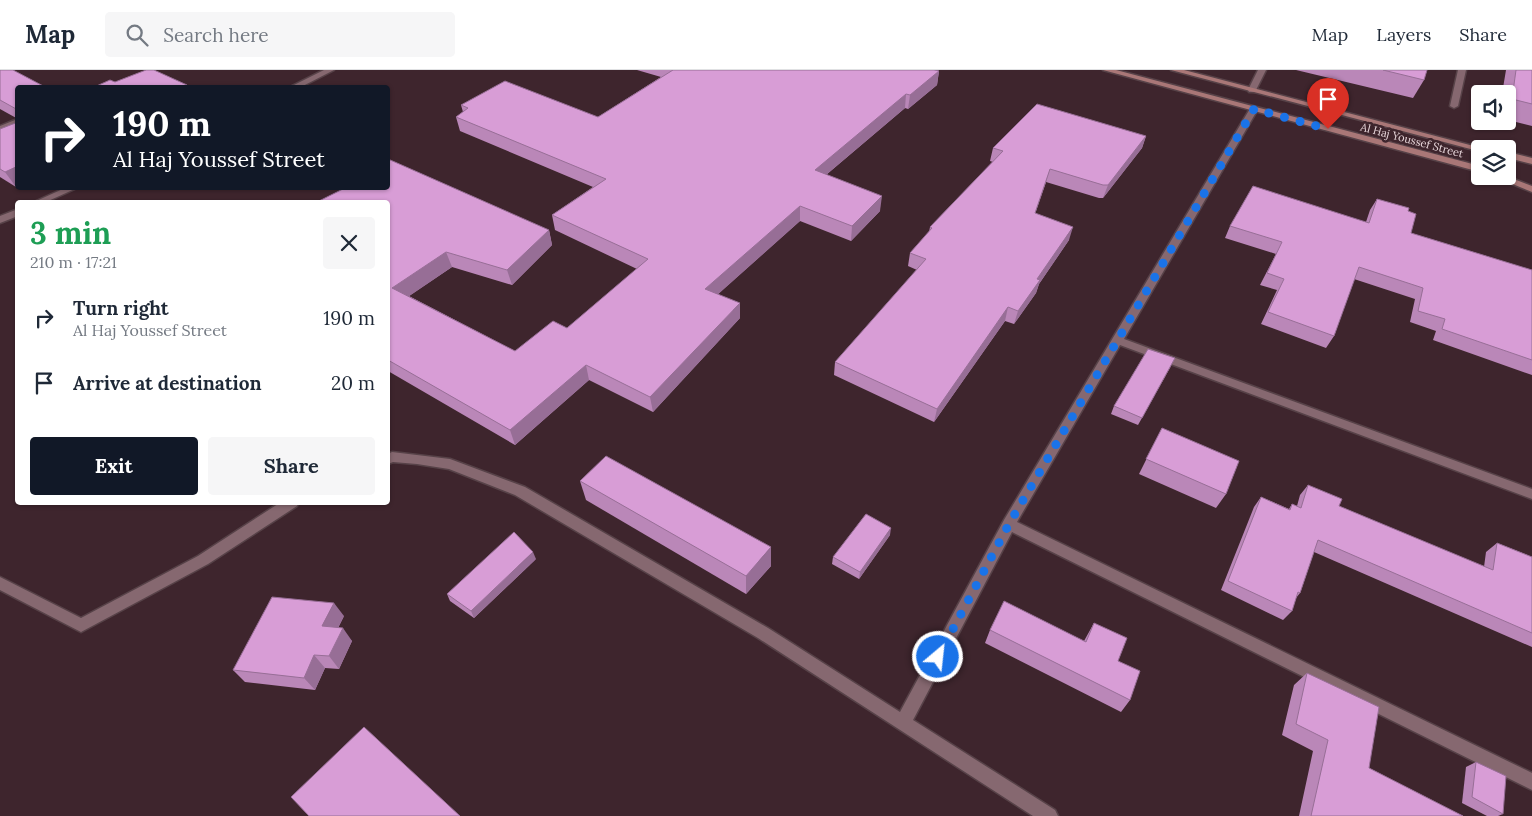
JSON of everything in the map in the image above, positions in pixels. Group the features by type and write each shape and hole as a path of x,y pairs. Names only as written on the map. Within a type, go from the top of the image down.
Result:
{"main road":[{"name":"Al Haj Youssef Street","path":"1107,70 1471,167"},
{"name":"Al Haj Youssef Street","path":"1175,70 1471,146"},
{"path":"1516,157 1532,161"},
{"path":"1516,179 1532,183"},
{"path":"1516,183 1532,189"}],"street":[{"path":"298,85 330,70"},
{"path":"1252,90 1262,70"},
{"path":"1454,106 1462,70"},
{"path":"903,723 1009,524 1254,109"},
{"path":"0,129 15,123"},
{"path":"44,200 67,190"},
{"path":"0,220 15,213"},
{"path":"1117,340 1532,494"},
{"path":"390,459 417,459 450,464 520,491 763,633 1049,816"},
{"path":"0,583 81,624 203,560 287,505"},
{"path":"1009,524 1532,782"}],"building":[{"path":"0,70 13,70 41,85 15,85 15,108 0,100"},
{"path":"146,70 154,70 187,85 99,85 110,80 115,82"},
{"path":"673,70 939,71 910,95 906,94 815,170 882,196 852,226 800,206 705,289 740,303 650,397 586,365 510,430 390,361 390,200 321,200 341,190 390,190 390,160 549,230 507,270 446,252 392,288 515,351 553,321 567,328 648,259 552,215 606,179 456,117 468,108 461,105 505,81 598,117"},
{"path":"1383,70 1427,70 1424,80"},
{"path":"1516,70 1532,70 1532,104 1516,100 1516,85 1514,85"},
{"path":"1037,104 1146,136 1108,185 1050,169 1035,213 1073,227 1037,279 1040,280 1018,311 1008,307 937,409 835,362 926,259 910,253 932,228 930,227 1003,151 993,148"},
{"path":"15,123 15,167 5,172 0,169 0,129"},
{"path":"1253,186 1369,223 1377,199 1409,208 1408,211 1416,214 1411,233 1532,270 1532,360 1442,329 1445,319 1418,311 1423,288 1359,267 1334,336 1268,312 1284,279 1267,273 1282,242 1230,226"},
{"path":"1148,349 1175,358 1142,418 1114,406"},
{"path":"1162,428 1239,461 1226,494 1146,459"},
{"path":"606,456 771,547 746,576 580,481"},
{"path":"1308,485 1342,499 1339,506 1493,570 1497,543 1532,557 1532,633 1318,540 1292,611 1228,581 1261,497 1290,510 1292,504 1301,508"},
{"path":"866,514 891,528 860,572 833,557"},
{"path":"514,532 533,552 471,611 447,594"},
{"path":"272,597 334,603 322,626 343,628 329,656 314,655 304,678 233,670"},
{"path":"1004,601 1086,642 1094,623 1127,638 1118,661 1140,671 1130,700 990,630"},
{"path":"1307,673 1379,707 1369,768 1463,816 1311,816 1328,740 1296,724"},
{"path":"364,727 460,816 309,816 291,797"},
{"path":"1476,762 1506,776 1503,814 1472,797"}],"route":[{"path":"938,657 1009,524 1254,109 1328,129"}]}
